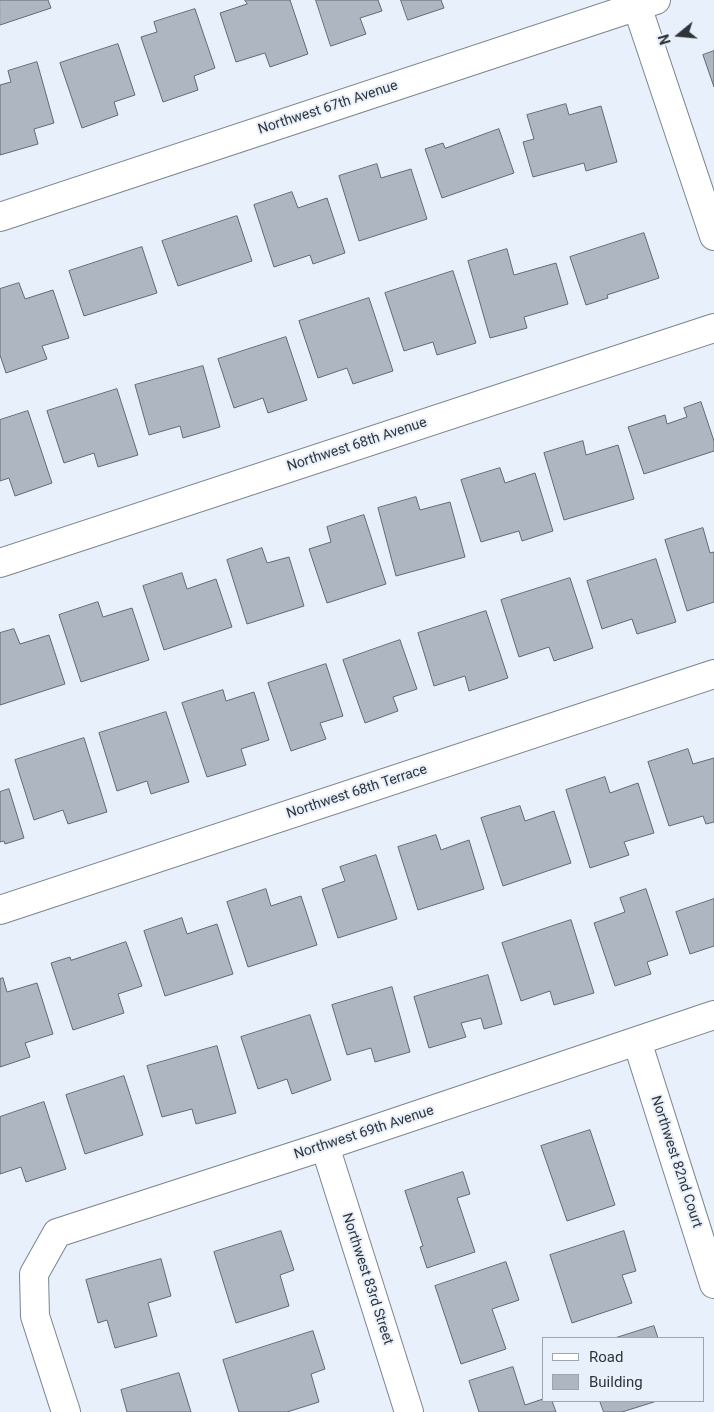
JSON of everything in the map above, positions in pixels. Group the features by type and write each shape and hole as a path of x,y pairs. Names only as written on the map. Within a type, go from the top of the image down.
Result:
{"street":[{"name":"Northwest 67th Avenue","path":"0,217 643,2"},
{"path":"643,2 714,236"},
{"name":"Northwest 68th Avenue","path":"0,563 714,328"},
{"name":"Northwest 68th Terrace","path":"0,910 714,674"},
{"name":"Northwest 69th Avenue","path":"66,1412 35,1316 34,1274 57,1233 325,1146 714,1015"},
{"name":"Northwest 82nd Court","path":"637,1041 714,1284"},
{"name":"Northwest 83rd Street","path":"325,1146 409,1412"}],"building":[{"path":"0,0 48,0 51,8 0,25"},
{"path":"245,0 290,0 308,54 270,67 265,53 236,62 220,13 247,4"},
{"path":"316,0 378,0 382,11 360,18 366,34 331,46"},
{"path":"401,0 441,0 444,8 408,20"},
{"path":"195,9 215,68 194,76 198,90 163,102 141,37 157,32 154,22"},
{"path":"118,44 135,95 114,102 118,115 82,128 60,63"},
{"path":"714,51 714,87 703,55"},
{"path":"37,62 54,123 34,129 38,144 0,155 0,85 11,82 8,71"},
{"path":"566,104 569,115 601,106 617,162 586,171 584,163 533,177 523,142 534,139 527,115"},
{"path":"499,129 514,173 442,198 425,149 443,143 445,148"},
{"path":"377,164 381,178 411,169 427,219 359,241 339,176"},
{"path":"292,192 298,208 327,198 345,253 313,264 310,255 274,267 254,205"},
{"path":"237,216 252,261 178,286 162,241"},
{"path":"644,233 659,278 607,295 608,298 586,305 570,257"},
{"path":"142,247 157,293 84,316 69,271"},
{"path":"507,249 514,275 556,263 568,304 524,317 527,328 490,338 468,261"},
{"path":"453,271 476,343 437,355 433,342 404,351 385,293"},
{"path":"19,283 25,299 53,290 69,338 42,346 47,359 6,373 0,355 0,289"},
{"path":"369,298 393,371 353,384 347,368 318,378 299,321"},
{"path":"286,337 307,400 268,413 263,398 234,408 218,359"},
{"path":"203,366 220,427 183,438 180,426 149,435 135,385"},
{"path":"117,389 138,455 98,467 94,453 64,463 47,411"},
{"path":"701,402 714,441 714,451 644,474 628,427 665,415 667,424 687,417 684,408"},
{"path":"28,411 52,483 15,496 9,478 0,481 0,420"},
{"path":"583,441 586,455 618,445 634,499 564,520 544,453"},
{"path":"500,468 505,483 535,473 553,531 522,541 519,531 481,542 461,480"},
{"path":"416,497 420,510 450,502 465,557 396,576 378,508"},
{"path":"364,515 386,584 327,603 309,549 331,542 327,527"},
{"path":"703,528 710,553 714,552 714,602 687,611 665,540"},
{"path":"262,548 267,563 289,557 304,606 247,624 227,560"},
{"path":"656,559 676,622 637,634 632,619 602,629 587,581"},
{"path":"182,573 187,589 216,579 232,627 164,650 143,586"},
{"path":"570,578 593,648 554,661 549,647 519,657 501,600"},
{"path":"98,602 103,617 132,608 149,660 81,682 59,615"},
{"path":"486,611 508,678 469,691 465,676 434,686 418,633"},
{"path":"14,629 20,644 49,635 65,684 0,705 0,633"},
{"path":"400,640 417,689 393,697 398,711 365,723 343,660"},
{"path":"326,664 343,716 320,723 326,739 291,751 268,683"},
{"path":"223,690 226,701 254,692 269,740 241,749 246,765 207,777 182,703"},
{"path":"166,712 189,782 151,794 147,781 117,791 99,733"},
{"path":"84,738 107,812 68,824 63,810 34,820 15,760"},
{"path":"688,749 693,764 714,758 714,822 706,824 703,816 669,826 648,762"},
{"path":"605,777 610,793 638,783 654,833 624,842 629,855 590,868 566,790"},
{"path":"9,789 24,838 5,844 4,841 0,842 0,792"},
{"path":"520,806 525,821 554,811 571,863 503,886 481,818"},
{"path":"436,835 441,850 469,840 484,889 418,910 398,847"},
{"path":"376,855 397,919 338,938 322,889 345,881 340,867"},
{"path":"266,889 271,906 301,896 317,945 248,967 227,902"},
{"path":"646,889 668,955 647,962 651,974 615,986 594,923 625,912 620,898"},
{"path":"714,899 714,946 690,954 676,912"},
{"path":"182,918 187,934 217,924 233,974 165,996 144,931"},
{"path":"571,920 594,993 554,1005 550,991 521,1001 502,943"},
{"path":"126,942 142,986 118,994 124,1013 73,1030 51,963 70,957 71,960"},
{"path":"488,975 502,1024 484,1029 481,1018 461,1023 466,1037 429,1048 414,997"},
{"path":"3,978 7,992 37,983 53,1034 25,1043 30,1057 0,1067 0,979"},
{"path":"392,987 410,1052 375,1062 371,1048 347,1055 332,1005"},
{"path":"310,1015 331,1080 292,1094 287,1079 258,1089 241,1037"},
{"path":"217,1046 236,1113 196,1124 192,1109 162,1117 147,1066"},
{"path":"124,1076 143,1135 85,1154 66,1095"},
{"path":"44,1102 66,1169 26,1182 21,1167 0,1174 0,1117"},
{"path":"590,1130 615,1205 567,1221 541,1146"},
{"path":"463,1172 470,1194 457,1198 475,1252 427,1268 420,1247 423,1246 405,1191"},
{"path":"281,1231 294,1270 280,1275 289,1306 236,1323 214,1252"},
{"path":"624,1231 636,1271 622,1275 632,1303 572,1323 550,1255"},
{"path":"161,1259 171,1296 148,1303 157,1336 115,1348 107,1320 98,1323 86,1280"},
{"path":"506,1262 519,1300 492,1309 506,1349 461,1364 435,1286"},
{"path":"654,1326 658,1337 618,1337"},
{"path":"313,1331 325,1369 311,1374 319,1402 287,1412 239,1412 223,1360"},
{"path":"513,1367 525,1405 542,1399 542,1402 552,1402 556,1412 479,1412 469,1381"},
{"path":"179,1373 191,1412 127,1412 121,1390"},
{"path":"600,1402 654,1402 622,1412 604,1412"}]}
